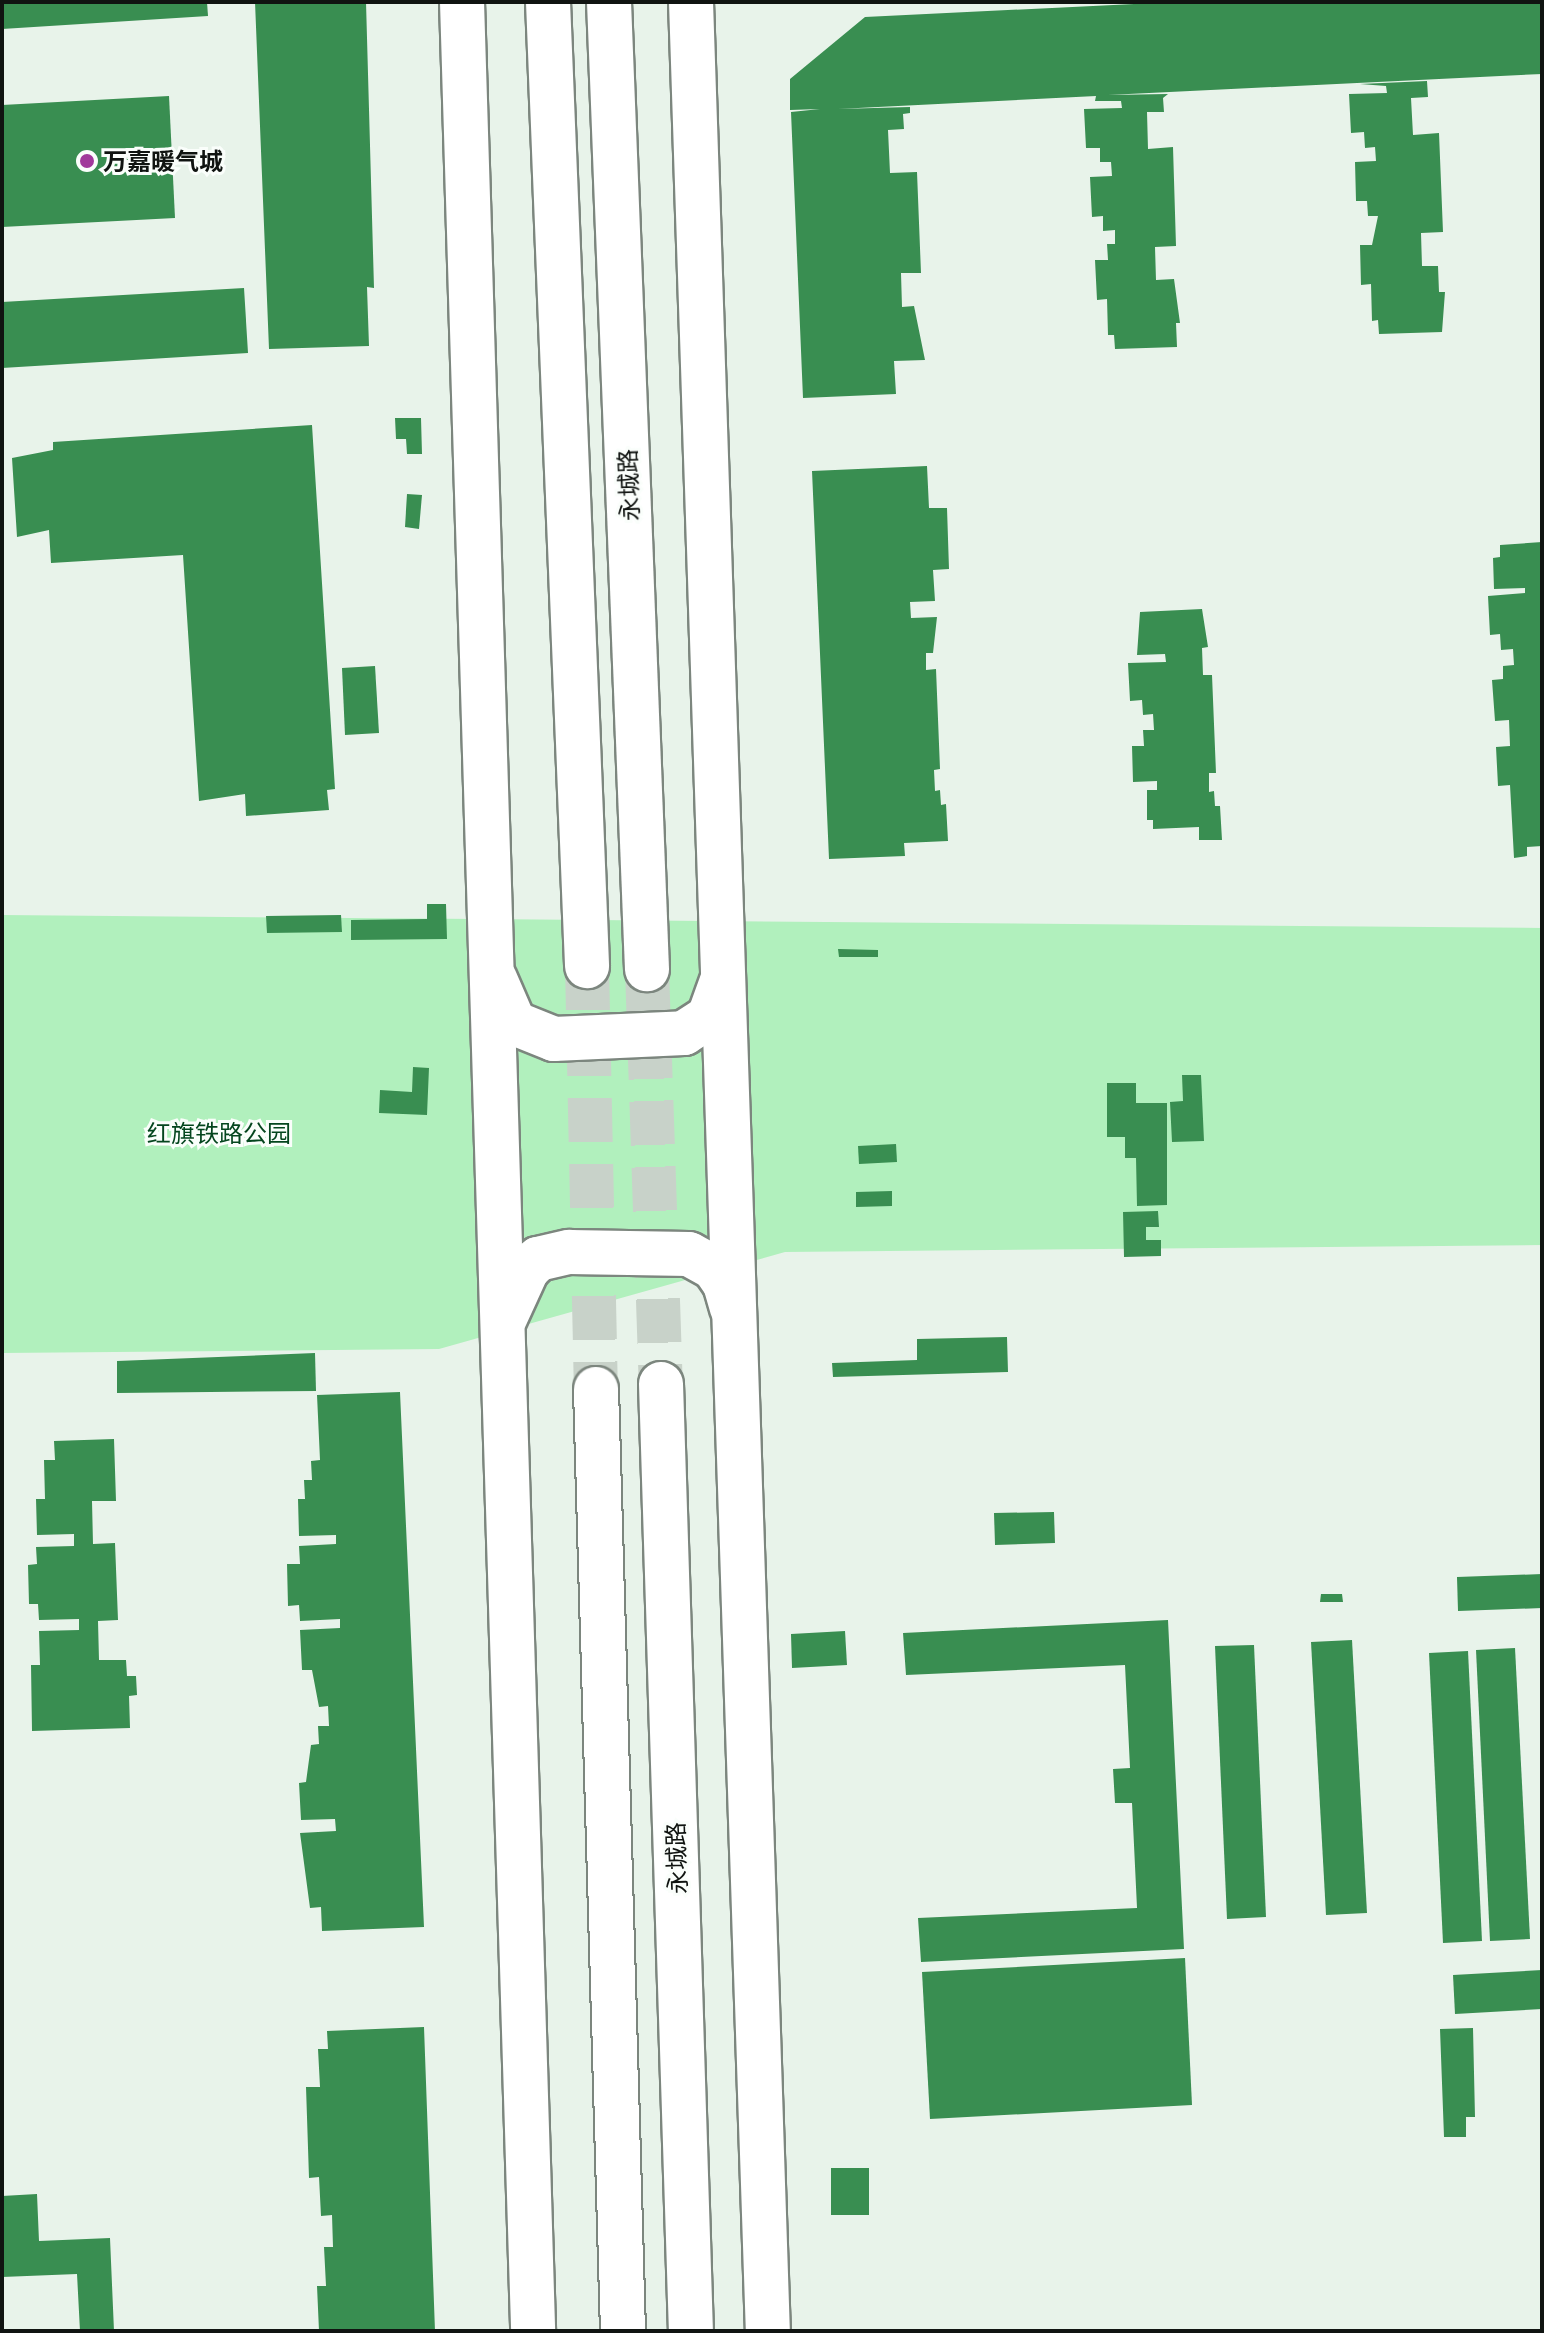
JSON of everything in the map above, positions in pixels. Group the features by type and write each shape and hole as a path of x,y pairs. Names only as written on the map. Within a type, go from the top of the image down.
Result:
{"main road":[{"path":"462,2 533,2331"},
{"path":"548,2 587,966"},
{"name":"永城路","path":"609,2 647,969"},
{"path":"691,2 768,2331"},
{"path":"491,964 498,994 514,1023 554,1039 684,1033 709,1017 723,976"},
{"path":"502,1337 513,1291 527,1270 538,1259 569,1252 668,1251 703,1260 725,1284 735,1318"},
{"name":"永城路","path":"661,1384 691,2331"},
{"path":"596,1389 623,2331"}],"green space":[{"name":"红旗铁路公园","path":"2,915 1542,928 1542,1245 785,1252 439,1349 2,1353"}],"building":[{"path":"2,2 207,2 208,16 2,29"},
{"path":"255,2 366,2 374,288 367,287 369,346 269,349"},
{"path":"1175,2 1542,2 1542,74 1108,95 1168,94 1163,98 1164,112 1147,112 1148,149 1173,147 1176,246 1155,247 1156,280 1174,279 1180,323 1176,323 1177,347 1115,349 1114,335 1108,335 1107,299 1097,300 1095,260 1108,260 1107,244 1115,244 1115,230 1103,231 1103,216 1092,217 1090,177 1112,176 1111,162 1100,162 1100,148 1086,148 1084,109 1122,108 1121,101 1095,101 1096,96 838,109 910,107 910,113 903,114 904,129 888,130 890,173 917,172 921,273 901,273 902,307 914,306 925,360 894,361 896,394 803,398 791,112 820,109 790,110 790,79 865,17"},
{"path":"1427,81 1428,97 1411,98 1413,135 1439,133 1443,232 1421,233 1422,266 1438,266 1439,292 1445,292 1442,332 1379,334 1378,320 1372,321 1371,284 1361,285 1360,245 1372,245 1378,216 1368,216 1367,201 1356,201 1355,162 1376,161 1375,147 1365,148 1364,132 1351,133 1349,94 1387,93 1386,86 1360,84"},
{"name":"万嘉暖气城","path":"169,96 175,218 2,227 2,105"},
{"path":"244,288 248,353 2,368 2,302"},
{"path":"395,418 421,418 422,454 407,454 406,439 396,439"},
{"path":"312,425 335,789 327,790 329,810 246,816 245,794 199,801 183,555 51,563 49,530 17,537 12,458 53,450 53,442"},
{"path":"927,466 929,508 947,508 949,569 933,570 935,601 910,602 911,618 937,617 933,653 926,653 926,670 936,669 940,769 934,770 935,791 940,790 941,805 946,804 948,841 904,843 905,856 829,859 812,471"},
{"path":"407,494 422,495 419,529 405,527"},
{"path":"1542,542 1542,846 1527,847 1527,856 1514,858 1510,785 1498,786 1496,747 1510,746 1509,720 1495,721 1492,680 1503,679 1503,666 1514,665 1513,649 1501,650 1500,634 1490,635 1488,596 1525,593 1525,588 1494,589 1493,558 1500,557 1500,545"},
{"path":"1202,609 1208,647 1202,648 1203,675 1212,675 1216,773 1209,773 1209,792 1214,791 1215,806 1220,806 1222,840 1199,840 1199,827 1153,829 1153,820 1147,820 1147,790 1157,790 1157,781 1133,782 1132,746 1144,746 1143,730 1154,730 1153,714 1143,715 1142,700 1130,701 1128,663 1166,662 1165,654 1137,655 1140,612"},
{"path":"375,666 379,733 345,735 342,668"},
{"path":"427,904 446,904 447,939 351,940 351,920 427,919"},
{"path":"341,915 342,932 267,933 266,916"},
{"path":"838,949 878,950 878,957 839,957"},
{"path":"413,1067 429,1068 427,1115 379,1113 380,1090 412,1092"},
{"path":"1182,1075 1201,1075 1204,1141 1172,1142 1170,1102 1183,1101"},
{"path":"1107,1083 1136,1083 1136,1103 1167,1103 1167,1205 1137,1206 1136,1158 1125,1158 1125,1137 1107,1137"},
{"path":"896,1144 897,1162 859,1164 858,1146"},
{"path":"892,1191 892,1206 856,1207 856,1192"},
{"path":"1158,1211 1159,1227 1146,1227 1146,1240 1161,1240 1161,1256 1124,1257 1123,1212"},
{"path":"1007,1337 1008,1372 833,1377 832,1363 917,1360 917,1339"},
{"path":"315,1353 316,1391 117,1393 117,1361"},
{"path":"400,1392 424,1927 322,1931 321,1907 310,1908 300,1833 336,1831 335,1819 301,1820 299,1783 306,1782 311,1745 319,1744 318,1726 329,1726 328,1706 319,1707 312,1670 302,1670 300,1630 340,1628 340,1619 300,1621 299,1605 288,1606 287,1564 300,1564 299,1546 336,1544 336,1535 299,1536 298,1499 305,1499 304,1480 312,1480 311,1461 320,1460 317,1395"},
{"path":"114,1439 116,1501 92,1501 93,1544 115,1543 118,1620 98,1621 99,1660 126,1660 127,1676 136,1676 137,1695 129,1696 130,1728 32,1731 31,1665 40,1665 39,1631 79,1630 79,1619 39,1620 38,1604 29,1604 28,1565 37,1564 36,1547 74,1546 74,1534 37,1535 36,1499 45,1499 44,1460 55,1460 54,1441"},
{"path":"1054,1512 1055,1543 995,1545 994,1513"},
{"path":"1542,1574 1542,1608 1458,1611 1457,1577"},
{"path":"1321,1594 1342,1594 1343,1602 1320,1602"},
{"path":"1168,1620 1184,1949 921,1962 918,1918 1137,1908 1132,1803 1115,1803 1113,1769 1130,1768 1125,1665 906,1675 903,1633"},
{"path":"845,1631 847,1665 792,1668 791,1634"},
{"path":"1352,1640 1367,1913 1326,1915 1311,1642"},
{"path":"1254,1645 1266,1917 1227,1919 1215,1646"},
{"path":"1515,1648 1530,1939 1490,1941 1476,1650"},
{"path":"1468,1651 1482,1941 1443,1943 1429,1653"},
{"path":"1185,1958 1192,2105 930,2119 922,1972"},
{"path":"1542,1970 1542,2009 1455,2014 1453,1975"},
{"path":"424,2027 435,2331 319,2331 317,2286 326,2286 324,2247 333,2247 332,2215 321,2216 319,2177 309,2178 306,2087 320,2087 318,2049 328,2049 327,2031"},
{"path":"1473,2028 1475,2117 1466,2117 1466,2137 1444,2137 1440,2029"},
{"path":"831,2168 869,2168 869,2215 831,2215"},
{"path":"37,2194 39,2241 110,2238 114,2331 80,2331 77,2274 2,2277 2,2196"}],"tunnel":[{"path":"587,966 596,1389"},
{"path":"647,969 661,1384"}],"place":[{"name":"万嘉暖气城","path":"87,161"}]}
